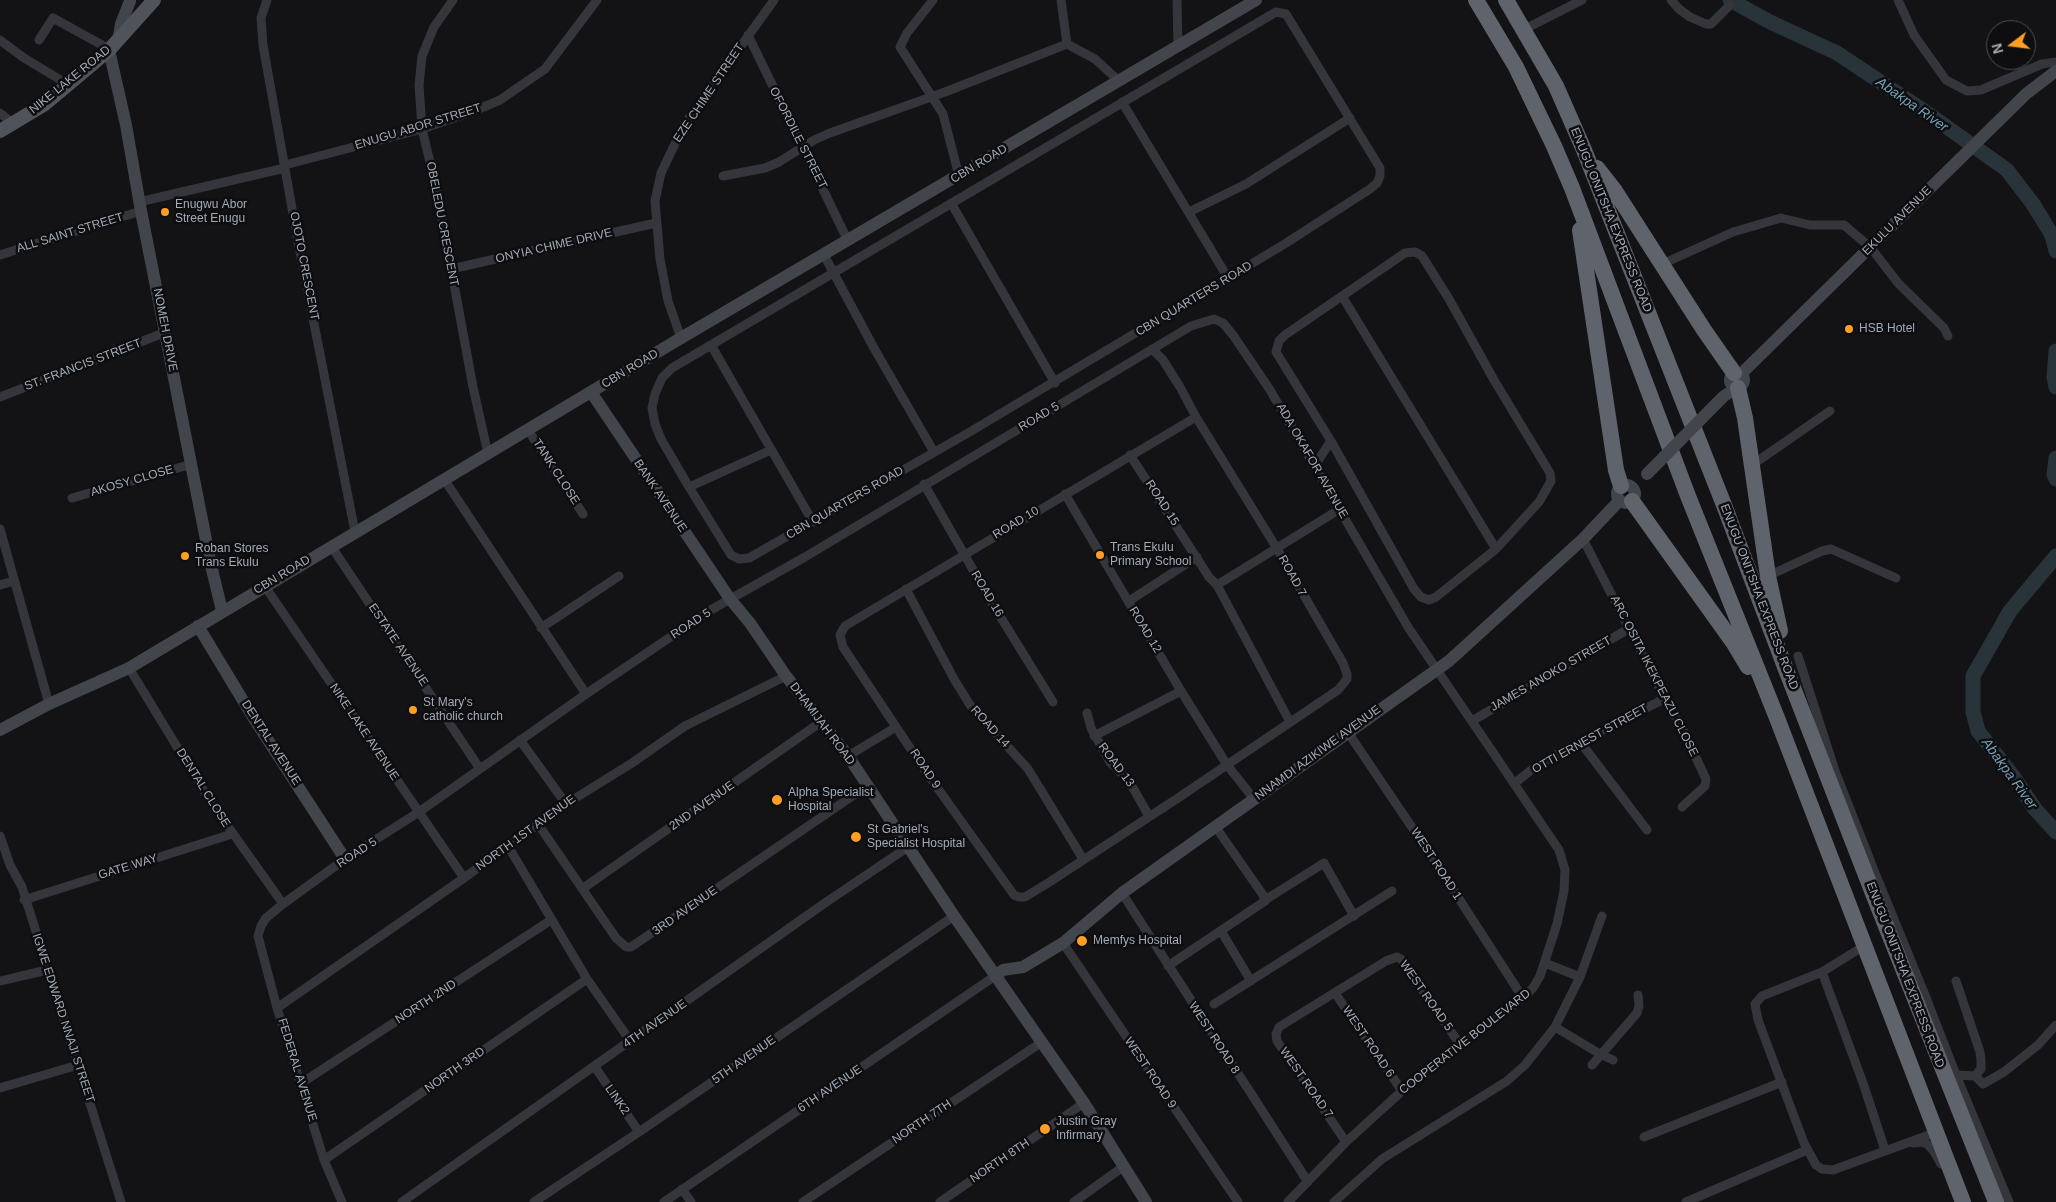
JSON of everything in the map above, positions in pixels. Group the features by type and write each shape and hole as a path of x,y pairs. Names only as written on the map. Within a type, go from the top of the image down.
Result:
{"highway":[{"name":"ENUGU ONITSHA EXPRESS ROAD","path":"1476,0 1520,75 1572,188 1688,496 1777,718 1963,1202"},
{"name":"ENUGU ONITSHA EXPRESS ROAD","path":"1506,0 1556,86 1584,150 1996,1202"},
{"path":"1584,150 1615,191 1736,381 1752,465 1768,576 1787,662 1785,667"},
{"path":"1572,188 1616,470 1626,494 1733,642 1777,718"}],"main road":[{"name":"NIKE LAKE ROAD","path":"0,131 45,104 69,85 113,45 135,7 154,0"},
{"name":"CBN ROAD","path":"0,730 49,704 129,668 681,338 1256,0"},
{"path":"113,45 135,7"},
{"name":"NOMEH DRIVE","path":"113,45 140,206 211,565 222,611"},
{"name":"EKULU AVENUE","path":"1736,381 2026,94 2056,71"},
{"name":"NNAMDI AZIKIWE AVENUE","path":"996,976 1003,970 1023,967 1063,943 1122,893 1347,731 1436,670 1471,642 1583,539 1720,400 1736,381"},
{"name":"BANK AVENUE","path":"591,392 730,599"},
{"name":"DHAMIJAH ROAD","path":"730,599 750,623 786,676 848,756 954,916 1084,1103 1146,1202"},
{"name":"DENTAL AVENUE","path":"198,626 253,717 345,859"}],"street":[{"name":"OJOTO CRESCENT","path":"267,0 260,24 354,532"},
{"name":"OBELEDU CRESCENT","path":"454,0 434,27 422,56 419,82 422,129 436,188 473,387 488,454"},
{"name":"ENUGU ABOR STREET","path":"140,206 422,129 497,101 543,71 596,0"},
{"name":"EZE CHIME STREET","path":"681,338 675,324 665,287 656,223 656,190 668,155 692,114 774,0"},
{"path":"933,0 907,33 900,47 919,74 945,121 952,155 959,176"},
{"path":"1061,0 1067,44"},
{"path":"1177,0 1178,47"},
{"path":"1523,30 1582,0"},
{"path":"1671,0 1690,17 1706,24 1711,24 1730,5"},
{"path":"1898,0 1914,35 1946,80 1967,92 1981,90 2042,64 2056,62"},
{"name":"CBN QUARTERS ROAD","path":"1281,12 1286,14 1350,118 1380,168 1380,176 1376,183 1306,230 1056,383 749,558 739,559 728,551 661,438 655,424 652,408 655,394 662,378 672,368 1268,14 1281,12"},
{"path":"39,40 53,18 102,44 113,45"},
{"name":"OFORDILE STREET","path":"748,35 848,241"},
{"path":"0,40 24,58 69,85"},
{"path":"723,176 765,168 814,140 932,97 1067,44 1095,59 1119,81"},
{"path":"1122,102 1228,278"},
{"path":"0,113 14,124"},
{"path":"1189,212 1246,184 1350,118"},
{"path":"951,203 1056,383"},
{"name":"ALL SAINT STREET","path":"0,255 140,206"},
{"path":"1669,261 1733,232 1781,218 1810,225 1844,225 1871,248 1898,282 1944,328 1948,336"},
{"name":"ONYIA CHIME DRIVE","path":"451,269 656,223"},
{"path":"1405,252 1415,252 1422,256 1449,298 1494,380 1550,472 1551,481 1539,502 1496,549 1436,597 1429,600 1421,597 1414,590 1331,441 1278,357 1276,347 1286,335 1405,252"},
{"path":"824,255 875,350 934,452"},
{"path":"1342,296 1496,549"},
{"name":"ADA OKAFOR AVENUE","path":"1152,349 1191,326 1214,319 1223,323 1270,390 1408,627 1436,670"},
{"name":"ST. FRANCIS STREET","path":"0,398 166,332"},
{"path":"712,344 813,522"},
{"name":"ROAD 7","path":"1019,897 1026,897 1048,883 1227,765 1345,684 1347,674 1276,548 1163,360 1152,349"},
{"name":"ROAD 5","path":"258,936 260,926 266,918 282,904 345,859 419,812 586,694 730,599 1152,349"},
{"path":"1752,465 1830,411"},
{"name":"ROAD 10","path":"840,635 845,626 1196,417"},
{"name":"TANK CLOSE","path":"528,430 583,514"},
{"path":"1315,465 1331,441"},
{"path":"689,487 772,450"},
{"name":"ROAD 15","path":"1130,455 1210,578 1217,585 1290,722"},
{"name":"AKOSY CLOSE","path":"72,498 192,464"},
{"path":"444,479 586,694"},
{"name":"ROAD 16","path":"924,484 963,554 1052,702"},
{"name":"ROAD 12","path":"1065,494 1181,691 1227,765 1254,799"},
{"path":"1217,585 1340,510"},
{"path":"0,529 49,704"},
{"name":"ARC OSITA IKEKPEAZU CLOSE","path":"1583,539 1681,726 1706,779 1705,786 1682,807"},
{"name":"ESTATE AVENUE","path":"331,546 480,769"},
{"path":"1768,576 1822,551 1832,549 1896,578"},
{"path":"1129,602 1197,557"},
{"path":"541,628 619,576"},
{"path":"0,585 14,581"},
{"name":"NIKE LAKE AVENUE","path":"264,586 464,878"},
{"name":"ROAD 14","path":"906,589 970,705 1028,769 1083,859"},
{"name":"JAMES ANOKO STREET","path":"1472,721 1630,628"},
{"name":"ROAD 9","path":"840,635 843,647 968,832 1014,894 1019,897"},
{"path":"1798,656 1835,771 1956,1076 2009,1202"},
{"name":"DENTAL CLOSE","path":"129,668 190,770 232,834 282,904"},
{"name":"COOPERATIVE BOULEVARD","path":"1288,1202 1346,1142 1402,1091 1523,998 1536,984 1557,924 1564,891 1565,870 1559,850 1436,670"},
{"name":"NORTH 1ST AVENUE","path":"277,1008 464,878 566,804 632,763 685,726 786,676"},
{"path":"1094,736 1181,691"},
{"name":"OTTI ERNEST STREET","path":"1515,783 1535,768 1581,742 1666,698"},
{"name":"ROAD 13","path":"1087,713 1094,736 1110,762 1130,781 1149,816"},
{"name":"2ND AVENUE","path":"582,889 821,722"},
{"path":"848,756 896,726"},
{"name":"WEST ROAD 1","path":"1347,731 1436,862 1523,998"},
{"path":"520,740 566,804"},
{"path":"1581,742 1646,830"},
{"name":"3RD AVENUE","path":"538,824 616,938 626,947 631,947 867,786"},
{"path":"1216,826 1265,900"},
{"name":"GATE WAY","path":"24,900 232,834"},
{"name":"IGWE EDWARD NNAJI STREET","path":"1,842 15,876 22,887 24,900 121,1202"},
{"path":"508,846 586,979 631,1042"},
{"name":"4TH AVENUE","path":"402,1202 814,911 908,847"},
{"path":"1168,966 1264,903 1265,900 1324,863 1354,916"},
{"path":"1214,1004 1392,891"},
{"name":"WEST ROAD 8","path":"1122,893 1308,1182"},
{"name":"5TH AVENUE","path":"534,1202 954,916"},
{"path":"1334,1202 1382,1159 1507,1081 1525,1065 1555,1027 1580,977 1602,916"},
{"name":"NORTH 2ND","path":"300,1084 551,920"},
{"path":"1221,931 1251,981"},
{"name":"FEDERAL AVENUE","path":"258,936 300,1084 324,1160 342,1202"},
{"name":"WEST ROAD 9","path":"1063,943 1238,1202"},
{"path":"1864,946 1822,972 1769,992 1762,996 1755,1004 1758,1020 1807,1150 1816,1165 1828,1171 1937,1132"},
{"name":"WEST ROAD 5","path":"1335,993 1391,958 1401,959 1461,1046"},
{"path":"1544,963 1580,977"},
{"path":"0,981 47,970"},
{"path":"1822,972 1863,1083 1885,1150"},
{"name":"6TH AVENUE","path":"664,1202 996,976"},
{"name":"NORTH 3RD","path":"324,1160 586,979"},
{"path":"1956,981 1980,1052 1981,1070 1976,1076"},
{"name":"WEST ROAD 6","path":"1335,993 1402,1091"},
{"name":"WEST ROAD 7","path":"1335,993 1283,1025 1276,1034 1280,1045 1346,1142"},
{"path":"1592,1065 1637,1013 1639,1006 1638,995"},
{"path":"1956,1076 1976,1076 1983,1084 2004,1072 2038,1045 2056,1025"},
{"path":"1555,1027 1613,1060"},
{"name":"NORTH 7TH","path":"803,1202 1042,1042"},
{"path":"0,1088 78,1065"},
{"name":"LINK2","path":"594,1067 639,1132"},
{"path":"1644,1137 1782,1082"},
{"name":"NORTH 8TH","path":"940,1202 1084,1103"},
{"path":"1908,1142 1927,1144 1939,1159 1946,1180 1956,1183"},
{"path":"1686,1202 1807,1150"},
{"path":"1074,1202 1123,1167"},
{"path":"682,1189 691,1202"}],"waterway":[{"name":"Abakpa River","path":"1730,0 1770,22 1837,53 1930,115 2007,170 2033,204 2052,235 2056,251"},
{"name":"Abakpa River","path":"2056,351 2054,377 2056,387"},
{"name":"Abakpa River","path":"2056,458 2054,475 2056,479"},
{"name":"Abakpa River","path":"2056,556 2010,611 1973,676 1973,712 1978,731 2013,776 2035,809 2056,832"}],"place":[{"name":"Enugwu Abor Street Enugu","path":"165,212"},
{"name":"HSB Hotel","path":"1849,329"},
{"name":"Trans Ekulu Primary School","path":"1100,555"},
{"name":"Roban Stores Trans Ekulu","path":"185,556"},
{"name":"St Mary's catholic church","path":"413,710"},
{"name":"Alpha Specialist Hospital","path":"777,800"},
{"name":"St Gabriel's Specialist Hospital","path":"856,837"},
{"name":"Memfys Hospital","path":"1082,941"},
{"name":"Justin Gray Infirmary","path":"1045,1129"}]}
